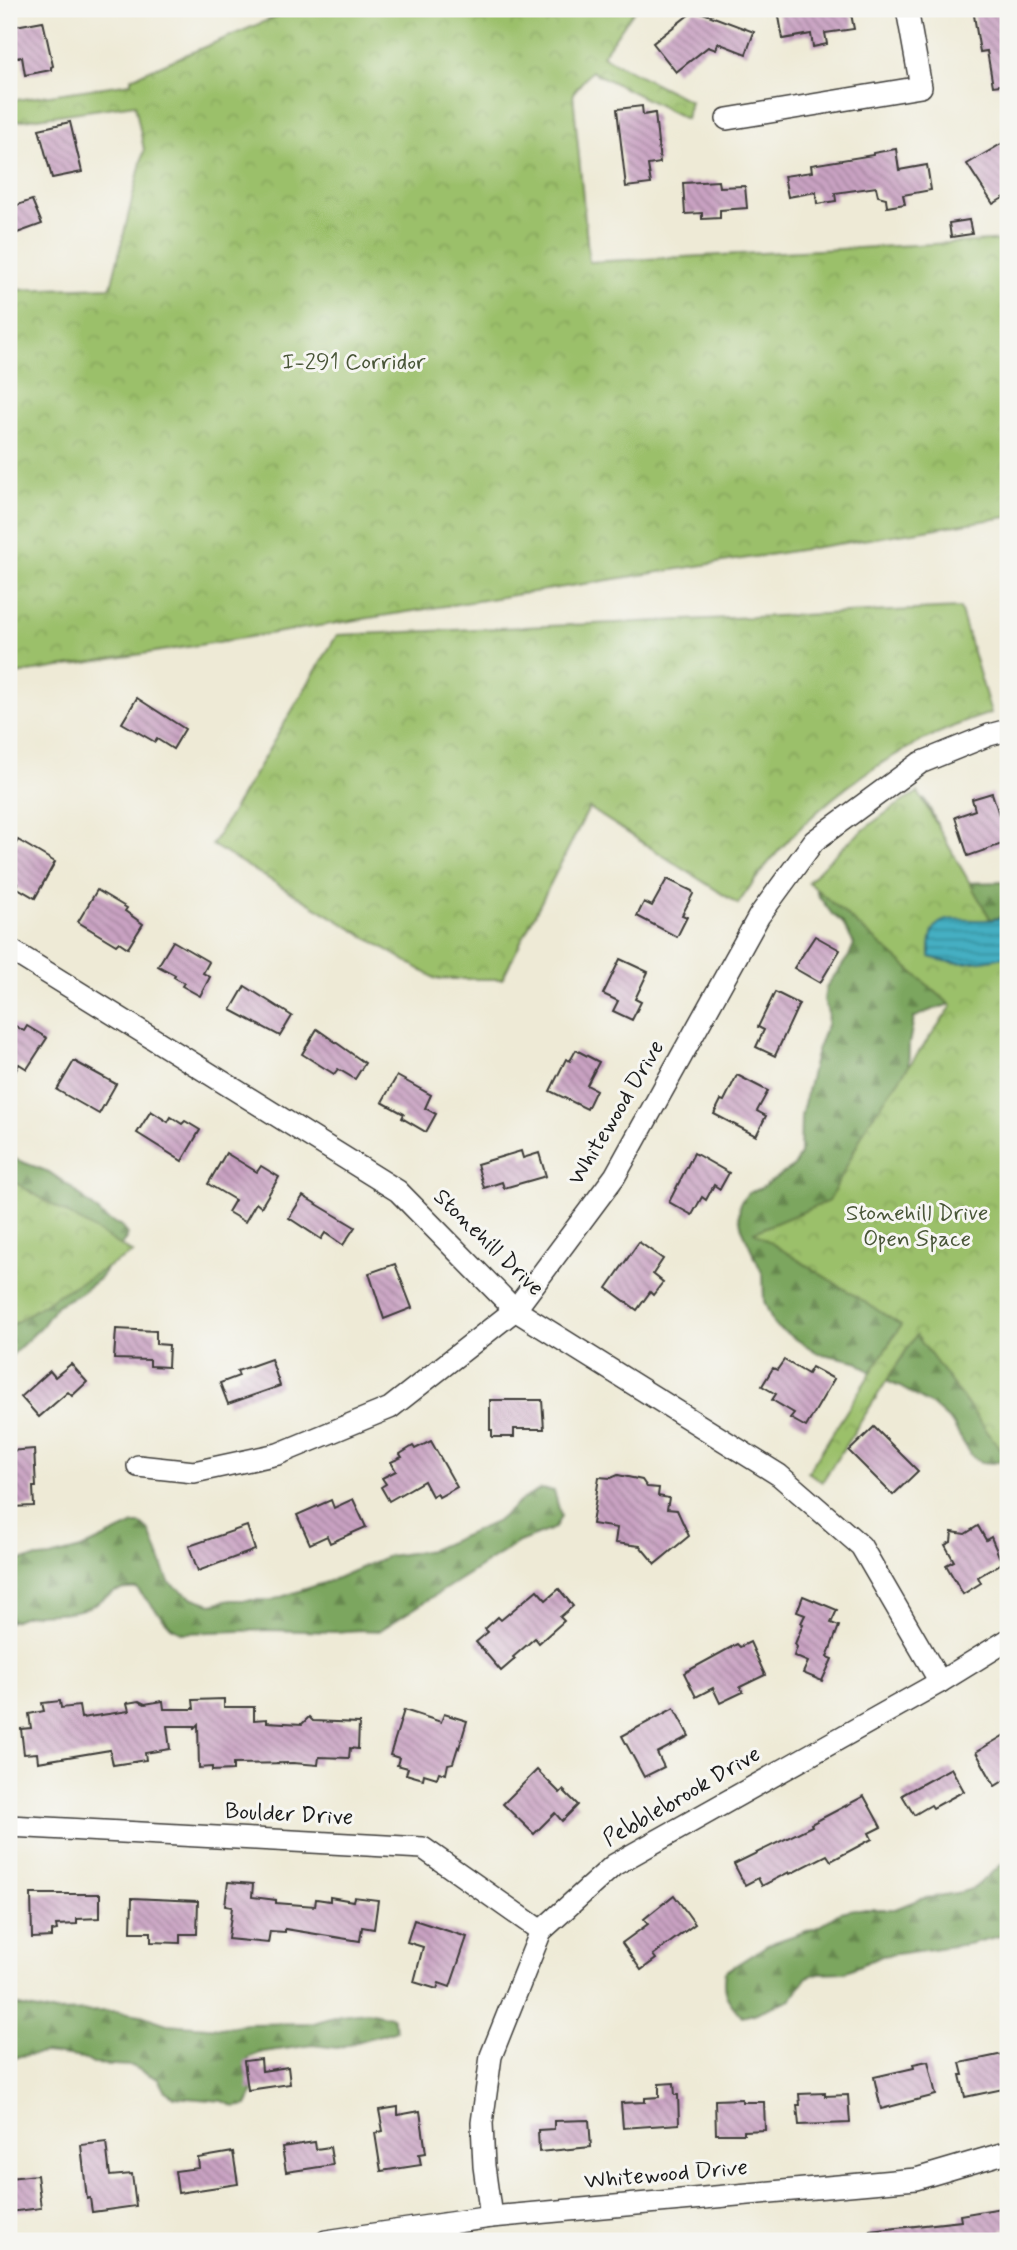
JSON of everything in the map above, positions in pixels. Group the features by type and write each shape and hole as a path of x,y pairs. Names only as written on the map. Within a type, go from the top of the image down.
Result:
{"street":[{"path":"727,119 920,87 907,9"},
{"name":"Whitewood Drive","path":"138,1466 194,1472 218,1467 278,1454 366,1418 390,1408 515,1310 615,1176 759,916 814,841 920,763 1008,730"},
{"name":"Stonehill Drive","path":"9,949 398,1191 515,1310 779,1475 861,1546 940,1682"},
{"name":"Pebblebrook Drive","path":"491,2217 484,2166 482,2123 491,2056 541,1931 614,1865 940,1682 1008,1640"},
{"name":"Boulder Drive","path":"9,1826 423,1848 541,1931"},
{"name":"Whitewood Drive","path":"326,2241 491,2217 916,2179 1008,2152"}],"green space":[{"name":"I-291 Corridor","path":"294,9 635,9 602,56 690,101 686,119 591,71 573,93 589,262 1008,240 1008,517 9,675 9,290 111,287 144,150 135,104 9,122 9,101 131,83 131,78"},
{"path":"960,608 991,713 916,744 848,786 788,840 738,904 589,808 502,979 436,979 212,845 337,635"},
{"name":"Stonehill Drive Open Space","path":"918,792 1008,950 1008,1451 1004,1454 916,1335 822,1482 808,1472 901,1325 754,1232 829,1201 868,1123 952,1006 808,882 860,833"},
{"name":"Stonehill Drive Open Space","path":"912,798 925,800 944,841 958,883 1008,882 1008,916 986,920 987,999 940,1007 914,1018 909,1044 908,1082 1008,1188 1008,1459 993,1463 981,1462 971,1455 951,1422 933,1406 877,1377 856,1361 818,1353 774,1325 764,1301 763,1275 742,1229 739,1216 740,1203 748,1193 761,1188 794,1166 800,1154 801,1116 817,1050 827,1025 828,1013 824,1000 826,987 849,956 854,944 842,922 832,914 817,894 816,882"},
{"path":"9,1157 49,1172 72,1188 107,1220 120,1225 128,1235 100,1278 79,1294 57,1305 42,1326 9,1358"},
{"path":"9,1179 133,1253 61,1293 9,1327"},
{"path":"541,1489 554,1491 561,1516 555,1528 519,1542 379,1631 269,1630 182,1633 171,1627 137,1589 115,1592 79,1610 30,1615 9,1622 9,1561 50,1557 81,1549 134,1524 141,1524 150,1532 169,1582 191,1597 211,1604 231,1600 272,1600 330,1581 388,1556 431,1550 496,1522 523,1499"},
{"path":"1008,1859 1008,1934 968,1944 882,1956 844,1972 819,1973 807,1977 791,1999 742,2017 727,1997 724,1986 725,1972 769,1944 818,1927 841,1912 854,1909 895,1909 920,1899 974,1888"},
{"path":"9,2004 48,2012 115,2011 141,2015 167,2024 221,2028 247,2024 314,2023 340,2015 366,2012 392,2017 397,2030 337,2048 313,2045 263,2052 250,2057 244,2068 253,2093 247,2105 235,2107 223,2101 174,2097 164,2090 158,2079 132,2066 93,2064 83,2058 45,2053 20,2056 9,2061"}],"water":[{"path":"1008,916 1008,956 959,963 930,957 930,942 938,924 952,919 989,920"}],"building":[{"path":"850,9 854,29 825,33 827,44 813,47 811,34 783,39 778,11"},
{"path":"973,9 1008,9 1008,84 993,86 987,51 980,52"},
{"path":"695,10 754,32 746,54 718,43 716,50 708,47 676,72 653,43"},
{"path":"43,21 53,66 51,70 25,75 22,57 15,58 10,27"},
{"path":"642,106 643,115 655,113 660,163 648,165 651,184 626,187 617,109"},
{"path":"70,122 82,172 52,178 39,129"},
{"path":"1008,140 1008,195 993,204 967,164"},
{"path":"896,149 899,170 927,165 931,190 903,195 905,204 887,207 886,198 878,196 876,187 835,193 836,201 817,204 816,192 788,197 784,176 812,172 811,165"},
{"path":"718,181 719,187 745,186 747,208 720,210 720,218 702,219 702,213 685,214 683,183"},
{"path":"32,200 42,224 9,236 9,208"},
{"path":"969,220 972,234 951,237 949,223"},
{"path":"137,698 185,729 173,749 122,723"},
{"path":"992,793 1008,842 968,856 955,817 975,810 972,799"},
{"path":"18,840 55,862 35,898 16,887 18,884 9,878 9,843 14,847"},
{"path":"667,879 693,894 682,915 687,917 677,937 637,916 644,902 652,906"},
{"path":"97,890 127,908 125,911 143,924 128,948 119,942 116,945 78,922"},
{"path":"815,936 840,950 820,983 794,968"},
{"path":"173,941 209,962 203,973 210,977 200,996 182,986 184,983 174,977 175,975 158,966"},
{"path":"620,959 648,972 635,999 641,1002 632,1020 613,1011 618,1001 603,994"},
{"path":"245,986 292,1016 280,1036 231,1010"},
{"path":"775,992 799,1004 775,1056 756,1047 764,1030 758,1027"},
{"path":"9,1022 24,1031 27,1026 47,1038 27,1069 19,1064 9,1084"},
{"path":"317,1029 365,1063 355,1079 338,1069 334,1074 302,1054"},
{"path":"576,1050 599,1062 587,1085 596,1090 587,1109 550,1091 566,1059 570,1061"},
{"path":"74,1061 116,1084 99,1114 57,1090"},
{"path":"737,1075 768,1091 757,1111 766,1116 756,1136 714,1114"},
{"path":"397,1076 431,1095 425,1108 436,1114 426,1132 402,1118 404,1114 382,1102"},
{"path":"151,1111 168,1122 171,1117 200,1130 182,1161 137,1133"},
{"path":"521,1151 523,1158 539,1153 546,1176 504,1188 502,1182 484,1188 477,1164"},
{"path":"226,1153 257,1172 261,1166 279,1177 261,1207 256,1203 245,1222 228,1212 235,1200 208,1184"},
{"path":"694,1153 729,1173 720,1189 714,1185 706,1200 702,1197 692,1215 669,1202"},
{"path":"303,1196 355,1227 343,1245 325,1233 321,1239 289,1218"},
{"path":"639,1242 663,1259 653,1274 663,1282 653,1295 650,1292 637,1310 607,1288"},
{"path":"395,1264 412,1308 384,1319 369,1273"},
{"path":"116,1329 156,1331 156,1344 169,1345 168,1367 150,1366 150,1360 114,1359"},
{"path":"271,1359 280,1386 228,1404 220,1383 239,1376 237,1371"},
{"path":"784,1360 808,1374 812,1367 834,1379 806,1427 790,1418 794,1413 772,1400 776,1394 762,1386 773,1368 777,1370"},
{"path":"71,1364 87,1382 72,1396 68,1392 39,1417 21,1397 50,1371 55,1377"},
{"path":"490,1400 542,1400 544,1429 514,1429 514,1437 492,1437"},
{"path":"874,1427 918,1471 893,1495 849,1451"},
{"path":"431,1441 457,1487 439,1497 437,1493 432,1496 424,1481 389,1501 381,1487 386,1484 382,1478 396,1471 391,1462 402,1457 400,1454 413,1446 415,1449"},
{"path":"34,1449 34,1506 11,1507 9,1451"},
{"path":"618,1475 642,1480 647,1487 659,1488 658,1496 669,1498 667,1509 677,1510 689,1536 655,1564 640,1546 615,1543 617,1528 592,1524 599,1477 611,1478"},
{"path":"353,1499 366,1527 330,1543 327,1536 310,1544 297,1515 331,1500 334,1508"},
{"path":"247,1526 255,1550 198,1571 189,1546"},
{"path":"978,1526 986,1540 991,1537 1002,1563 978,1577 981,1583 963,1594 946,1565 954,1561 945,1545 951,1542 952,1532 965,1534"},
{"path":"559,1589 573,1606 560,1617 564,1621 539,1643 535,1638 501,1671 476,1642 488,1632 485,1629 498,1617 501,1620 537,1590 546,1600"},
{"path":"803,1596 837,1610 831,1623 839,1626 827,1657 832,1659 822,1681 803,1673 808,1662 794,1656 797,1647 795,1644 805,1615 797,1612"},
{"path":"750,1642 765,1675 740,1687 743,1692 720,1703 713,1688 696,1697 684,1673 737,1644 740,1647"},
{"path":"224,1699 224,1707 254,1707 254,1720 302,1724 309,1717 313,1721 359,1723 358,1749 350,1748 349,1758 319,1757 318,1765 233,1764 233,1770 212,1771 212,1767 199,1768 198,1724 194,1728 167,1726 170,1749 145,1753 146,1760 113,1765 110,1750 38,1762 37,1753 24,1754 21,1729 31,1728 29,1714 44,1711 42,1703 60,1701 61,1708 79,1706 81,1718 129,1711 127,1703 139,1701 145,1704 163,1701 164,1709 194,1709 193,1700"},
{"path":"674,1708 689,1736 657,1753 664,1767 644,1777 622,1736"},
{"path":"404,1710 441,1722 444,1714 467,1721 459,1748 453,1763 448,1764 446,1774 439,1772 437,1778 424,1774 423,1779 406,1774 408,1768 397,1765 399,1758 390,1755"},
{"path":"1008,1733 1008,1778 995,1786 976,1752"},
{"path":"951,1768 964,1791 914,1815 902,1795"},
{"path":"537,1770 560,1793 563,1790 578,1805 562,1821 555,1813 534,1834 503,1804"},
{"path":"864,1796 881,1827 869,1833 872,1839 831,1861 827,1855 762,1886 758,1878 745,1885 734,1864 812,1826 811,1824"},
{"path":"228,1882 253,1884 252,1897 276,1900 276,1903 315,1906 316,1899 330,1901 330,1897 353,1901 354,1897 378,1900 374,1929 362,1927 360,1941 285,1929 285,1932 270,1931 268,1943 228,1939 232,1907 225,1906"},
{"path":"31,1894 100,1894 100,1918 77,1919 77,1924 56,1925 57,1930 52,1931 52,1937 32,1938"},
{"path":"674,1895 695,1924 653,1955 656,1959 641,1970 622,1943 648,1924 644,1919"},
{"path":"132,1898 198,1901 197,1934 180,1934 180,1943 151,1942 151,1932 131,1932"},
{"path":"414,1920 467,1937 450,1987 439,1983 437,1989 414,1982 423,1947 407,1942"},
{"path":"1008,2053 1008,2088 965,2097 960,2063"},
{"path":"261,2059 262,2071 288,2067 290,2084 248,2090 244,2061"},
{"path":"928,2061 936,2095 881,2109 874,2077 914,2068 913,2064"},
{"path":"674,2083 675,2095 678,2095 679,2124 623,2128 621,2103 645,2102 645,2098 659,2097 659,2084"},
{"path":"825,2093 825,2096 848,2095 850,2123 799,2125 799,2094"},
{"path":"742,2099 742,2102 764,2102 765,2130 744,2131 744,2134 716,2134 715,2100"},
{"path":"398,2107 398,2115 420,2111 426,2153 419,2154 421,2165 381,2171 375,2133 383,2131 379,2110"},
{"path":"589,2120 591,2147 539,2152 538,2130 554,2129 554,2121"},
{"path":"106,2142 110,2176 132,2174 136,2206 92,2212 90,2198 87,2199 81,2145"},
{"path":"315,2142 316,2149 330,2147 333,2165 286,2172 282,2147"},
{"path":"233,2152 238,2184 178,2193 175,2171 199,2168 198,2158"},
{"path":"37,2175 41,2208 9,2212 9,2178"},
{"path":"1008,2207 1008,2229 1002,2230 1004,2241 870,2241 870,2231 961,2221 960,2215"}]}
